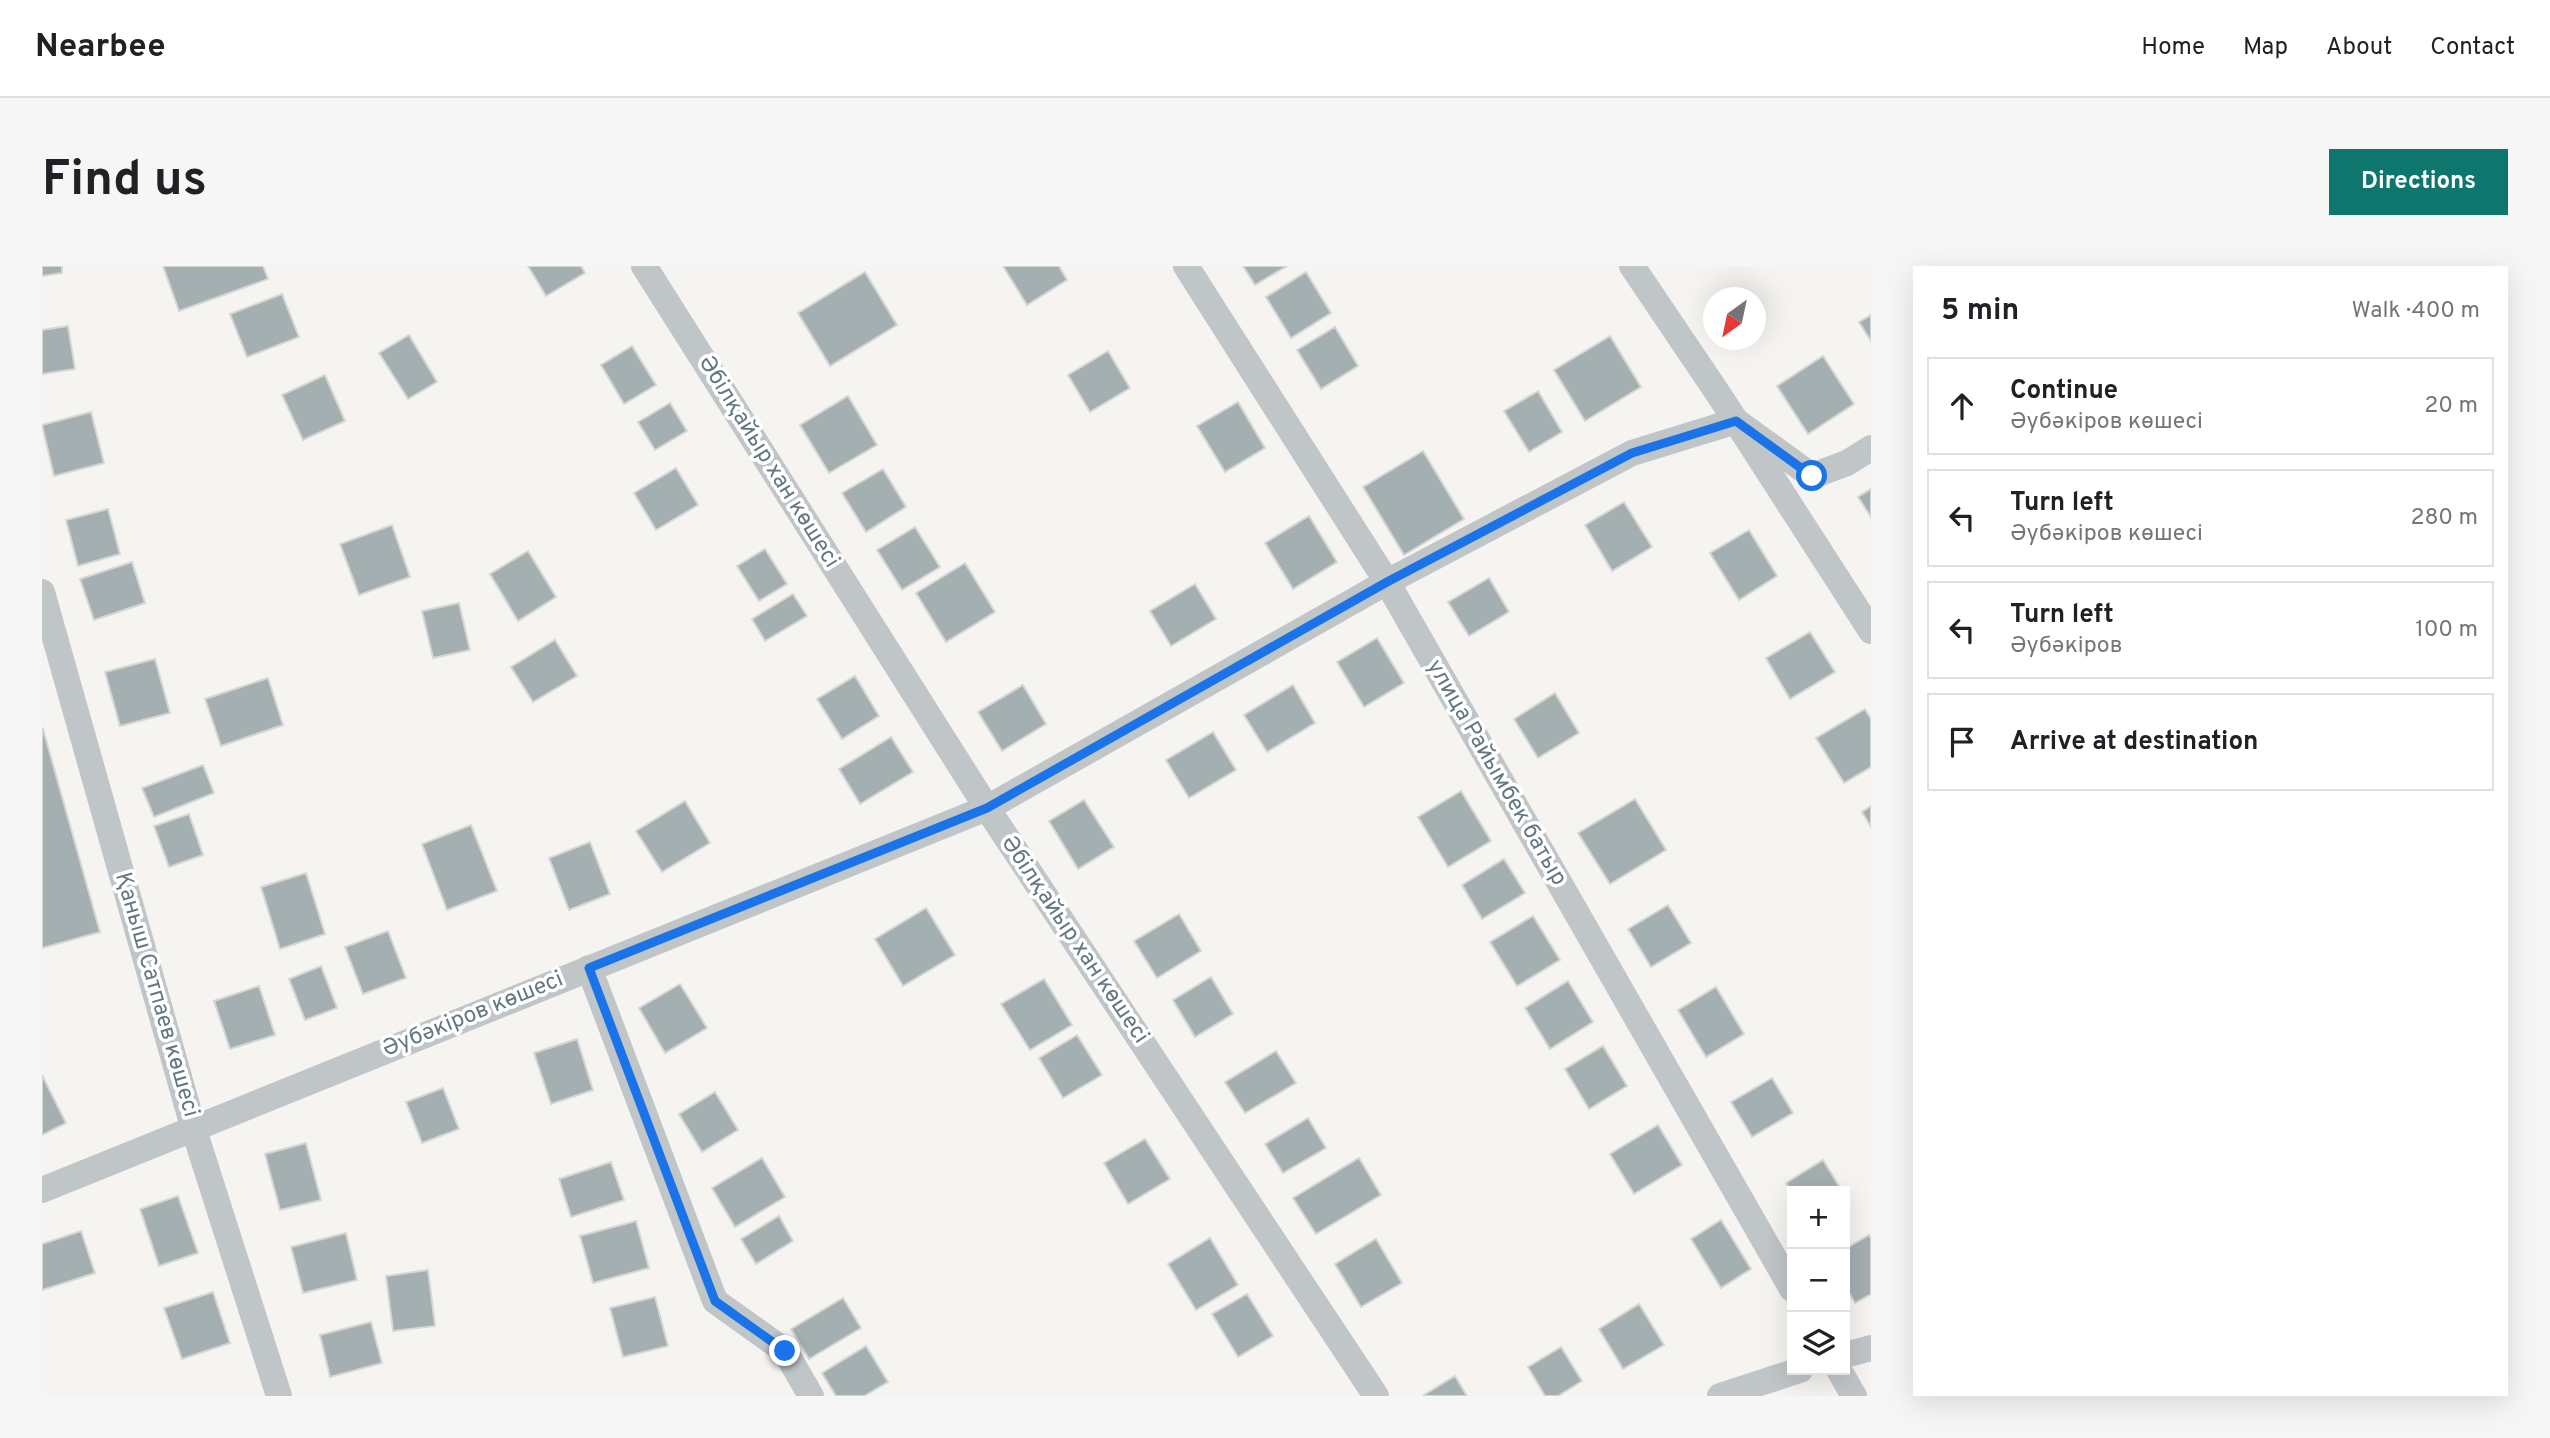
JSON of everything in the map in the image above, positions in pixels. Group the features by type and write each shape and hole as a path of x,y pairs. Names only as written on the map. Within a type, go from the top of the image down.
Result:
{"street":[{"name":"Әбілқайыр хан көшесі","path":"643,266 987,808 1376,1396"},
{"name":"улица Райымбек батыр","path":"1186,266 1387,582 1787,1280"},
{"path":"1632,266 1871,631"},
{"name":"Әубәкіров көшесі","path":"42,1190 987,808 1387,582 1632,453 1736,421"},
{"path":"1736,421 1812,476 1847,463 1871,448"},
{"name":"Қаныш Сатпаев көшесі","path":"42,592 194,1129 279,1396"},
{"path":"589,968 715,1301 785,1351 811,1396"},
{"path":"1850,1354 1871,1348"},
{"path":"1720,1396 1787,1374"},
{"path":"1842,1375 1854,1396"}],"building":[{"path":"42,266 62,266 62,273 42,276"},
{"path":"163,266 263,266 268,279 179,311"},
{"path":"528,266 581,266 585,273 546,296"},
{"path":"1003,266 1059,266 1067,280 1027,305"},
{"path":"1243,266 1287,266 1255,285"},
{"path":"865,272 897,325 830,366 798,313"},
{"path":"1306,272 1331,313 1291,338 1266,297"},
{"path":"282,294 299,337 247,357 230,314"},
{"path":"1871,315 1871,341 1859,322"},
{"path":"68,326 75,369 42,374 42,330"},
{"path":"1335,327 1358,366 1321,389 1297,350"},
{"path":"409,335 437,382 408,399 379,353"},
{"path":"1610,336 1641,387 1585,421 1554,370"},
{"path":"632,346 656,385 624,404 601,365"},
{"path":"1108,351 1130,388 1090,412 1068,375"},
{"path":"1823,356 1854,404 1808,434 1777,386"},
{"path":"325,375 345,421 303,440 282,395"},
{"path":"1538,391 1562,432 1529,452 1504,411"},
{"path":"848,396 877,445 829,473 800,425"},
{"path":"1238,402 1265,448 1225,472 1197,426"},
{"path":"670,403 687,431 655,450 638,422"},
{"path":"91,412 104,463 54,476 42,425"},
{"path":"1423,451 1464,519 1404,555 1363,487"},
{"path":"676,468 698,505 656,530 634,493"},
{"path":"883,469 906,507 866,532 842,493"},
{"path":"1871,489 1871,517 1858,497"},
{"path":"1624,502 1652,547 1612,571 1585,525"},
{"path":"108,509 120,554 78,566 66,520"},
{"path":"1309,516 1337,562 1293,589 1265,543"},
{"path":"392,525 410,577 359,595 340,544"},
{"path":"915,527 940,567 902,590 877,550"},
{"path":"1749,530 1777,576 1739,600 1710,553"},
{"path":"765,549 787,584 759,601 737,566"},
{"path":"528,551 556,597 518,621 490,574"},
{"path":"132,562 145,603 94,620 80,579"},
{"path":"965,563 995,612 946,642 916,593"},
{"path":"1489,578 1509,612 1469,636 1448,602"},
{"path":"1195,584 1216,619 1171,646 1150,611"},
{"path":"793,594 807,616 765,641 752,619"},
{"path":"459,603 470,650 433,658 422,611"},
{"path":"1810,632 1835,672 1790,699 1766,658"},
{"path":"1377,638 1404,683 1364,707 1337,662"},
{"path":"555,640 577,676 533,702 511,667"},
{"path":"155,659 170,713 120,726 105,672"},
{"path":"855,676 879,716 842,739 817,699"},
{"path":"268,678 283,725 221,746 205,699"},
{"path":"1023,685 1046,724 1002,751 978,712"},
{"path":"1293,685 1315,723 1267,752 1244,715"},
{"path":"1555,693 1579,733 1538,758 1514,719"},
{"path":"1865,709 1871,719 1871,767 1844,783 1816,738"},
{"path":"42,730 100,932 42,948"},
{"path":"1213,732 1236,770 1189,798 1166,760"},
{"path":"891,737 913,772 860,804 839,769"},
{"path":"203,765 214,793 154,817 142,788"},
{"path":"1461,791 1491,841 1448,867 1418,817"},
{"path":"1635,799 1666,850 1610,884 1578,833"},
{"path":"1084,800 1114,847 1078,869 1049,821"},
{"path":"685,801 710,843 662,872 636,831"},
{"path":"1871,806 1871,827 1862,812"},
{"path":"189,814 203,855 169,867 154,826"},
{"path":"471,825 497,891 447,910 422,844"},
{"path":"590,842 610,894 569,910 549,858"},
{"path":"1504,859 1525,893 1482,919 1462,885"},
{"path":"306,873 325,934 280,949 261,887"},
{"path":"1668,905 1691,943 1651,967 1628,929"},
{"path":"926,908 955,955 903,986 875,939"},
{"path":"1179,914 1201,951 1157,978 1134,941"},
{"path":"1533,916 1560,960 1517,986 1490,942"},
{"path":"388,931 406,978 363,994 345,947"},
{"path":"321,966 337,1008 305,1020 289,979"},
{"path":"1211,977 1233,1014 1195,1037 1173,1000"},
{"path":"1044,979 1072,1025 1030,1050 1001,1004"},
{"path":"1568,981 1593,1022 1550,1049 1525,1008"},
{"path":"680,984 707,1028 665,1053 639,1008"},
{"path":"259,986 275,1035 230,1049 214,1001"},
{"path":"1716,987 1744,1034 1706,1057 1678,1010"},
{"path":"1077,1035 1102,1075 1063,1098 1039,1058"},
{"path":"577,1039 593,1090 551,1104 534,1053"},
{"path":"1603,1046 1627,1086 1589,1109 1565,1069"},
{"path":"1276,1051 1296,1083 1245,1113 1225,1082"},
{"path":"42,1075 66,1123 42,1135"},
{"path":"1772,1078 1793,1113 1752,1137 1731,1102"},
{"path":"443,1088 459,1129 422,1143 406,1102"},
{"path":"715,1092 738,1130 702,1152 679,1114"},
{"path":"1308,1118 1326,1148 1283,1173 1265,1144"},
{"path":"1658,1125 1682,1165 1634,1194 1610,1154"},
{"path":"1145,1139 1170,1179 1128,1204 1104,1163"},
{"path":"306,1143 321,1200 280,1210 265,1154"},
{"path":"762,1158 785,1197 735,1227 712,1188"},
{"path":"1359,1158 1381,1195 1316,1234 1293,1198"},
{"path":"1823,1160 1839,1186 1788,1186 1786,1183"},
{"path":"611,1162 624,1200 571,1217 559,1179"},
{"path":"178,1196 198,1253 159,1266 140,1209"},
{"path":"779,1216 793,1241 756,1264 741,1239"},
{"path":"1721,1220 1751,1269 1721,1288 1691,1239"},
{"path":"636,1221 649,1268 593,1283 580,1236"},
{"path":"81,1231 95,1273 42,1290 42,1244"},
{"path":"346,1233 357,1280 303,1293 291,1247"},
{"path":"1869,1235 1871,1239 1871,1294 1855,1303 1850,1294 1850,1246"},
{"path":"1210,1238 1238,1285 1196,1310 1168,1264"},
{"path":"1376,1239 1402,1283 1361,1307 1335,1264"},
{"path":"428,1270 435,1326 393,1331 386,1276"},
{"path":"213,1292 230,1343 182,1359 164,1308"},
{"path":"1247,1294 1273,1336 1238,1357 1212,1314"},
{"path":"655,1297 668,1346 623,1357 610,1308"},
{"path":"843,1298 861,1328 809,1359 791,1329"},
{"path":"1639,1304 1664,1345 1623,1369 1599,1329"},
{"path":"371,1322 382,1363 330,1377 320,1335"},
{"path":"866,1346 888,1382 864,1396 836,1396 822,1373"},
{"path":"1561,1347 1582,1381 1558,1396 1545,1396 1528,1367"},
{"path":"1455,1376 1467,1396 1424,1395"}],"route":[{"path":"785,1351 715,1301 589,968 987,808 1387,582 1632,453 1736,421 1812,476"}]}
